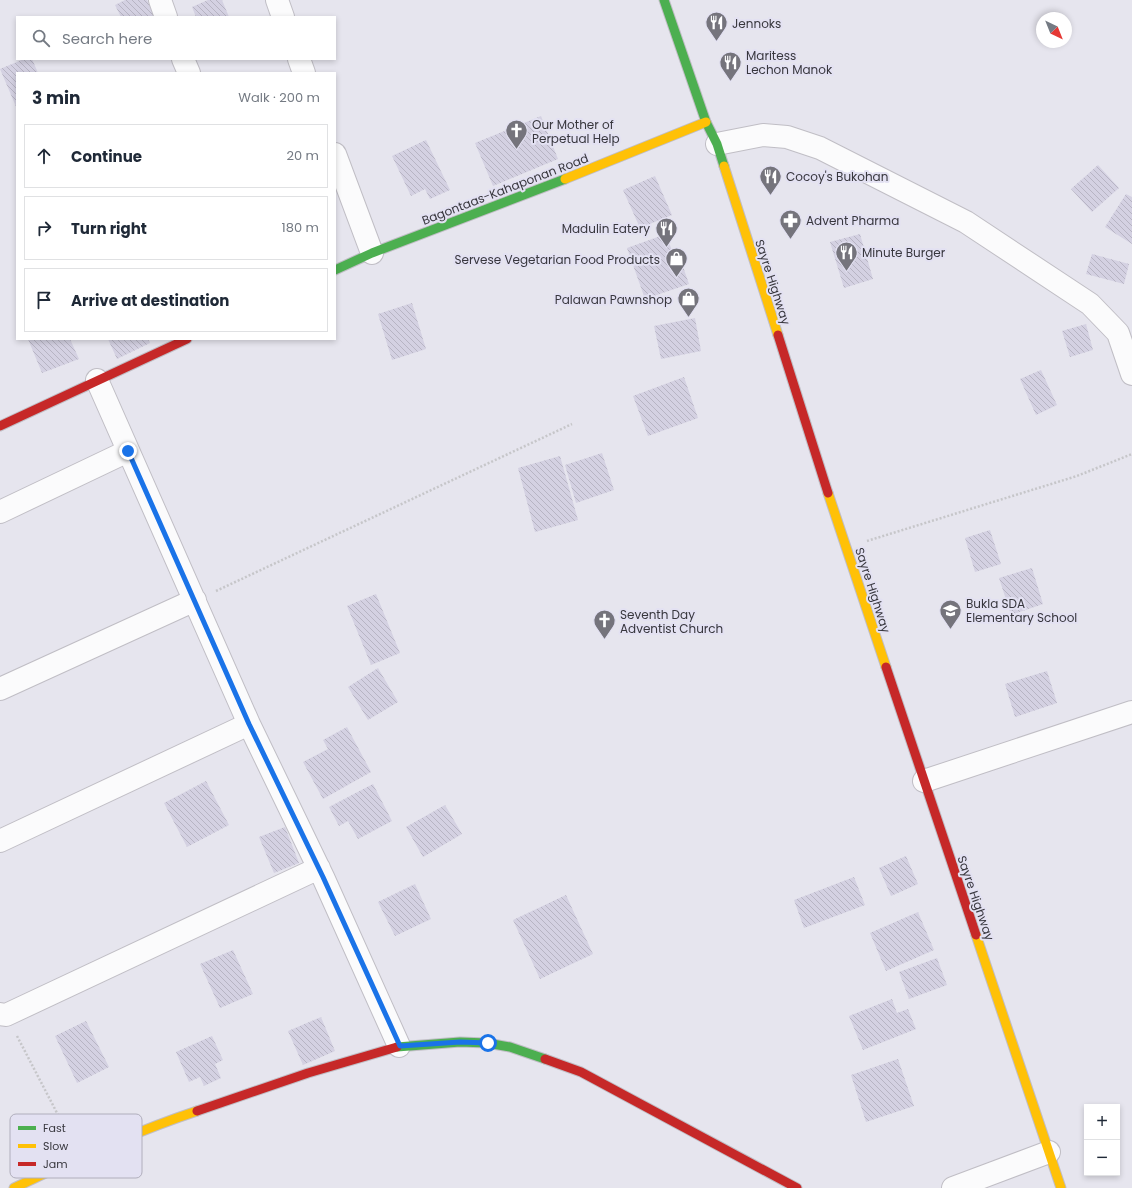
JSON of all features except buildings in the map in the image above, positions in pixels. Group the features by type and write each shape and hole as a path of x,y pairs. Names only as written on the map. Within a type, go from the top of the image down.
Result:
{"main road":[{"name":"Sayre Highway","path":"664,0 706,122 717,144 846,548 1061,1188"},
{"name":"Bagontaas-Kahaponan Road","path":"336,270 372,253 523,196 706,122"},
{"path":"0,426 185,340"},
{"path":"142,1131 308,1073 400,1046 460,1042 488,1043 510,1047 581,1072 797,1188"},
{"path":"14,1188 34,1178"}],"street":[{"path":"160,0 166,16"},
{"path":"277,0 283,16"},
{"path":"183,60 189,72"},
{"path":"299,60 304,72"},
{"path":"717,144 764,136 787,137 820,148 966,222 1090,304 1118,332 1132,374"},
{"path":"336,157 372,253"},
{"path":"97,380 249,724 319,868 400,1046"},
{"path":"0,512 128,451"},
{"path":"0,690 195,600"},
{"path":"924,781 1132,712"},
{"path":"0,842 249,724"},
{"path":"3,1014 319,868"},
{"path":"953,1188 1049,1152"}],"path":[{"path":"195,600 572,424"},
{"path":"846,548 1077,476 1132,454"},
{"path":"3,1014 57,1114"}],"traffic: fast":[{"path":"664,0 706,122 717,144 724,166"},
{"path":"336,270 372,253 565,179"},
{"path":"397,1047 460,1042 487,1043 510,1047 545,1059"}],"traffic: slow":[{"path":"565,179 706,122"},
{"path":"724,166 778,335"},
{"path":"828,493 886,667"},
{"path":"976,935 1061,1188"},
{"path":"142,1131 197,1111"},
{"path":"14,1188 35,1178"}],"traffic: jam":[{"path":"778,335 828,493"},
{"path":"0,426 185,340"},
{"path":"886,667 976,935"},
{"path":"197,1111 308,1073 397,1047"},
{"path":"545,1059 581,1072 797,1188"}],"place":[{"name":"Jennoks","path":"716,42"},
{"name":"Maritess Lechon Manok","path":"731,82"},
{"name":"Our Mother of Perpetual Help","path":"517,150"},
{"name":"Cocoy's Bukohan","path":"770,196"},
{"name":"Advent Pharma","path":"790,240"},
{"name":"Madulin Eatery","path":"666,248"},
{"name":"Minute Burger","path":"846,272"},
{"name":"Servese Vegetarian Food Products","path":"676,278"},
{"name":"Palawan Pawnshop","path":"688,318"},
{"name":"Bukla SDA Elementary School","path":"951,630"},
{"name":"Seventh Day Adventist Church","path":"605,640"}],"route":[{"path":"128,451 249,724 323,877 400,1046 460,1042 488,1043"}]}
